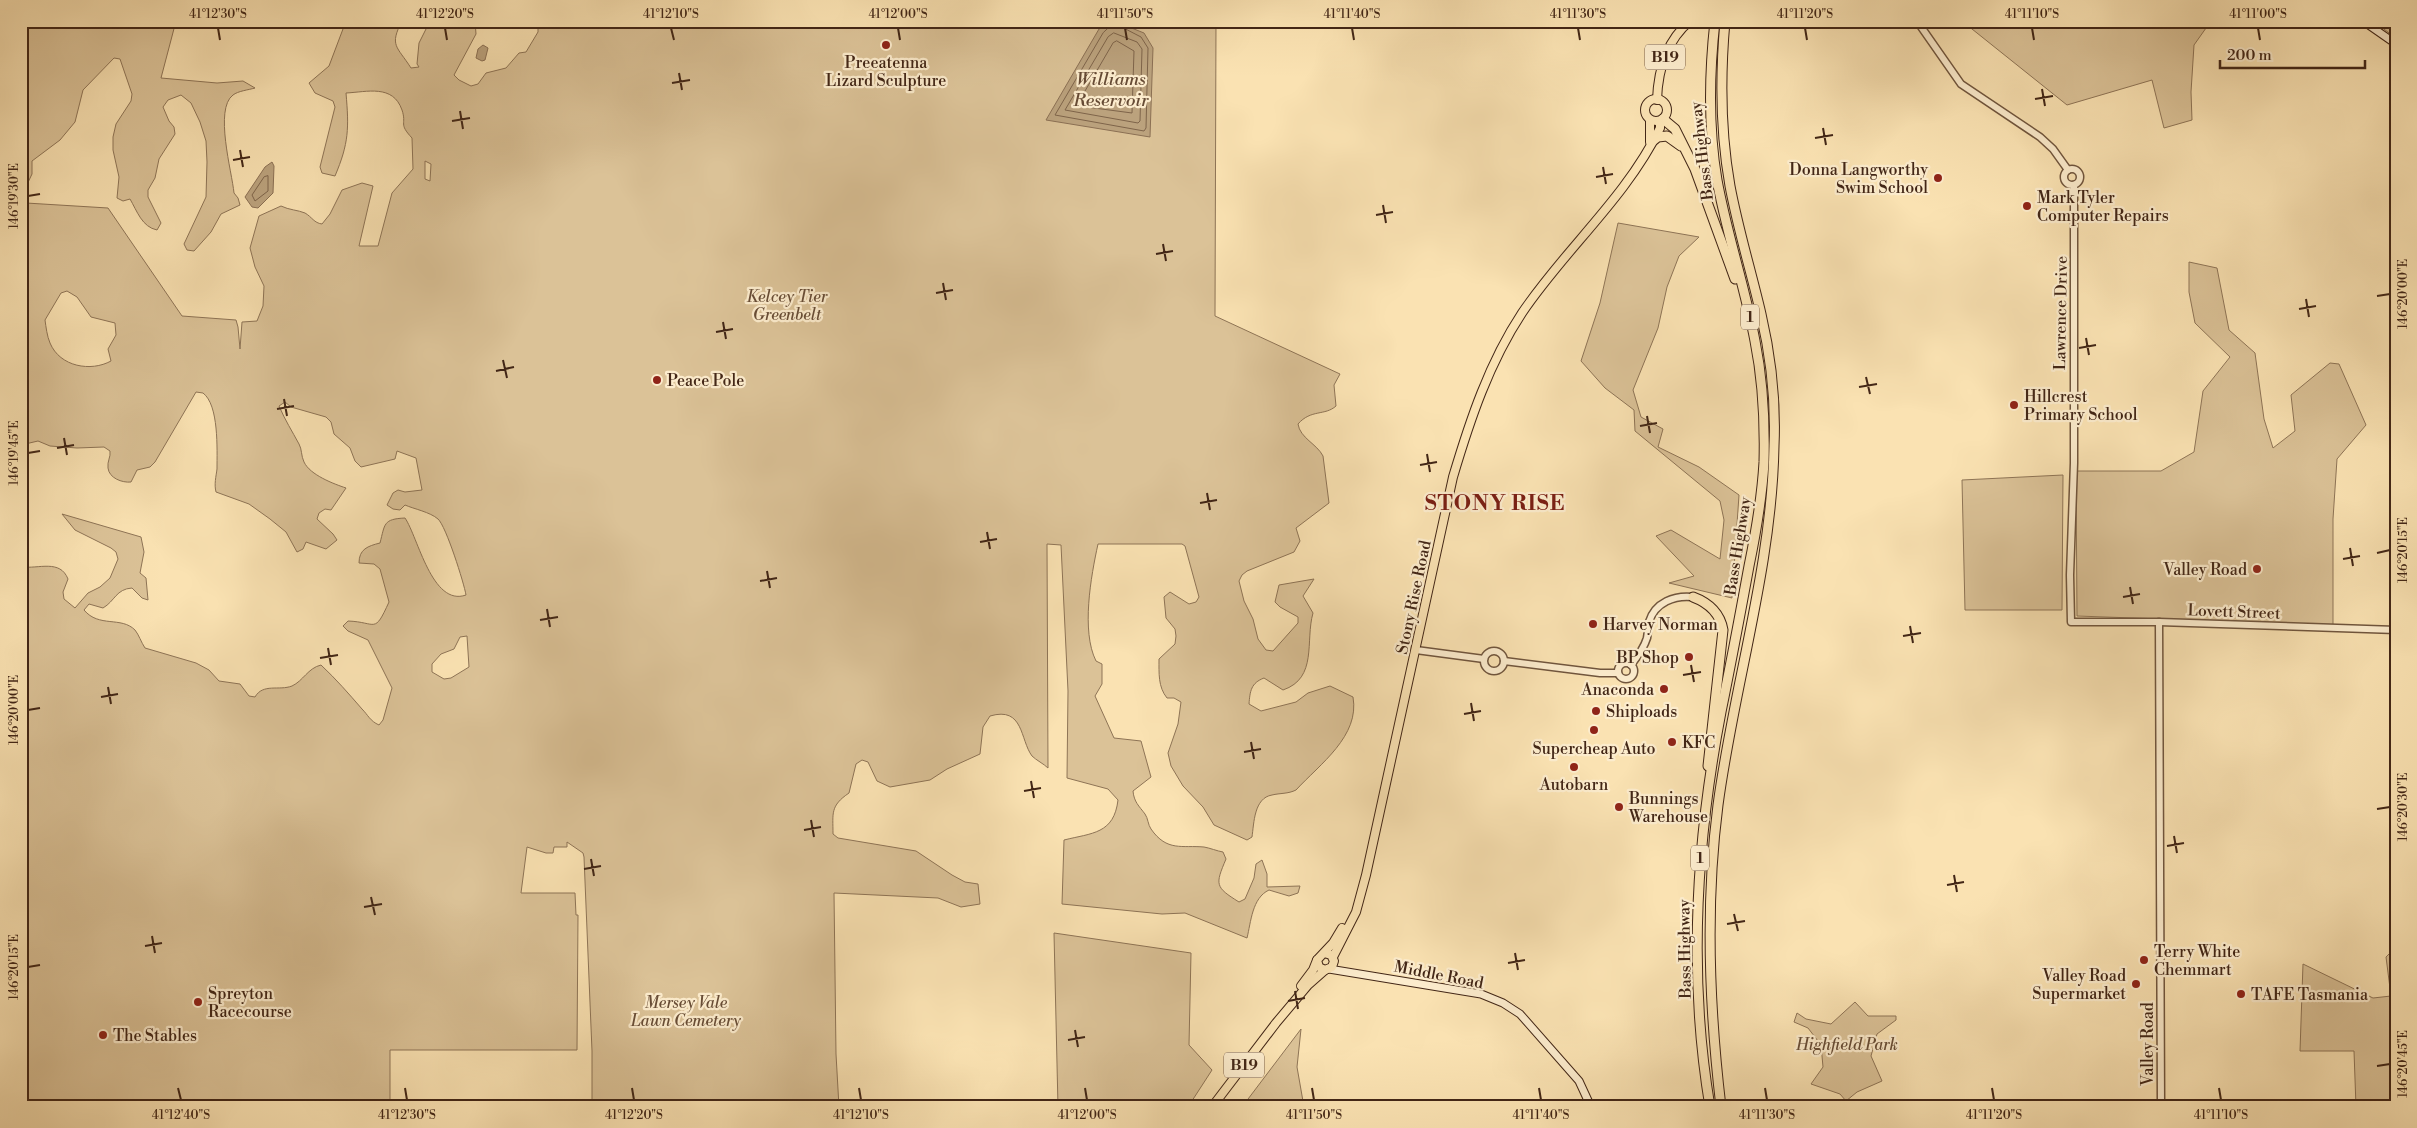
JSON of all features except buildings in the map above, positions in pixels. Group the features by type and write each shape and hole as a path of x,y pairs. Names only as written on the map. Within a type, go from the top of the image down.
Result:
{"highway":[{"name":"Bass Highway","path":"1721,1107 1714,1048 1710,968 1713,856 1718,804 1765,546 1773,484 1774,444 1774,400 1768,350 1734,207 1724,146 1720,93 1725,21"},
{"name":"Bass Highway","path":"1710,1107 1699,1000 1697,909 1700,854 1706,804 1761,497 1764,462 1763,409 1755,339 1723,210 1713,151 1709,92 1715,23"},
{"path":"1662,120 1673,126 1695,168 1755,339"},
{"path":"1652,144 1658,137 1666,136 1684,148"},
{"path":"1693,597 1704,601 1713,609 1719,616 1723,630 1708,754 1706,804"},
{"path":"1699,1000 1701,1079 1705,1107"},
{"path":"1714,1048 1726,1107"}],"main road":[{"name":"B19","path":"1657,100 1661,68 1666,54 1672,40 1690,21"},
{"path":"2363,21 2396,44"},
{"name":"B19","path":"1650,120 1646,115 1646,107 1650,101 1657,100 1664,103 1667,108 1662,120"},
{"path":"1650,120 1662,120"},
{"name":"Stony Rise Road","path":"1650,120 1652,144"},
{"name":"Stony Rise Road","path":"1334,959 1356,912 1416,650 1453,477 1471,417 1500,350 1522,313 1634,174 1652,144 1662,120"},
{"name":"Stony Rise Road","path":"1324,953 1360,896"},
{"name":"B19","path":"1212,1107 1276,1023 1313,970 1317,960 1324,953"},
{"path":"1324,953 1334,959"},
{"name":"B19","path":"1276,1023 1308,985 1327,970 1334,959"},
{"name":"Middle Road","path":"1334,959 1350,972"},
{"path":"1317,960 1319,967 1327,970"},
{"name":"Middle Road","path":"1327,970 1350,972 1481,994 1503,1003 1520,1014 1564,1062 1579,1081 1591,1107"}],"street":[{"path":"1917,21 1961,84 2040,137 2068,170"},
{"path":"2068,170 2074,170 2079,175 2079,180 2074,185 2064,181 2064,175 2068,170"},
{"name":"Lawrence Drive","path":"2071,622 2070,575 2074,463 2074,185"},
{"path":"1631,664 1644,646 1649,621 1662,603 1682,596 1693,597"},
{"name":"Lovett Street","path":"2071,622 2160,622 2396,630"},
{"name":"Valley Road","path":"2160,622 2161,1107"},
{"path":"1416,650 1484,659"},
{"path":"1493,651 1500,652 1504,661 1499,670 1493,671 1485,666 1484,659 1487,653 1493,651"},
{"path":"1504,661 1600,673 1618,673 1624,678 1630,678 1634,671 1631,664"},
{"path":"1618,673 1620,665 1625,663 1631,664"}],"green space":[{"path":"21,21 176,21 161,78 217,83 243,81 255,88 233,95 228,102 225,113 224,127 234,193 240,205 221,214 211,232 194,251 187,250 184,244 206,197 206,141 191,103 181,95 168,100 163,107 174,127 175,134 159,159 155,178 148,190 148,197 161,223 157,230 147,226 130,199 123,201 117,198 119,177 113,150 113,137 116,124 131,101 132,94 120,59 114,58 83,90 75,122 60,140 32,161 32,174 22,195 26,203 108,208 182,316 236,320 240,349 242,322 257,321 263,306 264,286 255,267 250,248 259,216 281,206 305,213 322,224 330,214 342,190 362,183 373,186 359,246 378,246 392,193 413,169 412,138 404,127 402,110 398,102 386,93 371,91 346,93 348,126 343,154 335,176 322,173 320,167 335,107 333,101 315,93 309,83 329,66 346,21 402,21 395,41 396,46 411,68 419,67 417,64 419,43 430,21 475,21 476,34 454,75 471,86 478,84 486,73 506,68 519,53 526,52 538,32 538,21 1216,21 1215,316 1340,374 1334,385 1336,406 1327,411 1308,416 1298,424 1305,437 1323,456 1329,503 1296,528 1300,541 1294,552 1247,571 1239,581 1258,639 1266,650 1273,651 1298,623 1298,617 1275,602 1279,585 1314,579 1303,596 1313,613 1306,668 1294,684 1283,690 1264,678 1256,682 1252,688 1249,704 1261,711 1296,702 1308,693 1330,686 1353,697 1354,711 1344,737 1336,748 1296,790 1272,795 1262,801 1254,818 1252,837 1247,840 1214,825 1203,807 1183,786 1171,766 1168,753 1178,724 1181,702 1174,698 1167,698 1160,680 1159,659 1175,644 1176,636 1175,629 1166,618 1164,597 1170,592 1189,604 1196,602 1199,597 1185,546 1182,544 1098,544 1090,587 1088,619 1091,649 1096,661 1102,664 1102,684 1095,696 1114,738 1141,741 1151,777 1133,791 1136,801 1146,816 1150,827 1157,836 1169,844 1204,847 1223,852 1226,859 1220,875 1219,885 1225,893 1239,902 1245,899 1254,878 1256,864 1262,860 1267,874 1267,887 1300,886 1298,893 1289,896 1269,890 1263,894 1253,911 1247,938 1185,913 1162,914 1062,904 1064,840 1092,833 1107,826 1116,811 1118,800 1108,789 1067,778 1068,691 1061,545 1047,544 1048,768 1032,756 1015,720 1001,714 990,716 983,727 980,754 947,769 930,780 890,787 877,781 868,762 862,760 856,764 849,793 838,802 834,810 833,834 838,838 916,851 965,882 978,884 980,904 961,907 938,898 834,893 836,1054 839,1107 592,1107 592,1051 584,857 583,853 567,842 567,847 554,847 553,853 546,853 527,847 521,893 575,893 576,915 578,915 577,1050 390,1050 390,1107 21,1107 21,567 48,566 60,569 68,579 63,592 64,599 75,608 88,593 100,587 110,578 118,559 116,552 111,548 75,530 62,514 141,537 144,552 140,573 146,578 148,600 142,598 132,588 127,589 119,593 103,608 89,604 84,610 96,619 129,626 135,630 145,648 196,663 209,670 219,681 240,684 249,696 255,697 262,690 292,686 321,665 371,720 379,725 383,720 392,688 368,640 348,631 343,626 348,621 377,623 389,602 380,569 374,564 359,563 362,551 380,543 384,527 389,521 405,518 435,581 444,591 454,596 466,595 450,543 438,519 405,505 400,510 393,509 387,505 393,493 398,490 405,492 422,490 416,458 397,451 395,459 361,467 355,461 350,448 334,434 331,422 326,417 291,407 285,402 279,406 300,446 303,460 307,467 323,478 346,488 331,510 325,509 319,513 317,519 337,540 326,549 306,542 303,549 297,552 286,532 270,519 249,504 216,492 216,428 212,407 203,393 196,392 155,462 150,467 137,470 131,482 120,481 111,475 108,466 110,451 104,447 50,446 38,441 21,445","holes":["425,161 431,164 430,181 425,179","67,291 77,297 91,317 115,323 116,335 108,349 111,361 94,366 77,365 68,362 55,351 49,340 45,320 61,293","467,636 469,667 451,678 444,679 432,672 432,664 441,654 454,649 460,637"]},
{"path":"1962,21 2211,21 2194,45 2191,92 2192,120 2164,128 2152,80 2067,105"},
{"path":"2373,21 2396,21 2396,38"},
{"path":"1618,223 1699,237 1679,256 1667,287 1658,328 1633,390 1641,417 1663,429 1658,447 1699,467 1739,495 1732,598 1669,583 1694,576 1656,536 1671,530 1720,559 1724,520 1720,501 1635,431 1634,410 1605,388 1581,361 1600,303"},
{"path":"2189,262 2217,268 2229,330 2255,353 2264,419 2273,448 2295,431 2291,395 2330,363 2339,364 2366,425 2337,459 2333,519 2333,625 2077,616 2076,471 2161,471 2194,452 2203,391 2230,357 2195,323 2189,292"},
{"path":"2063,475 2062,610 1965,610 1962,480"},
{"path":"1054,933 1191,953 1189,1045 1212,1070 1188,1107 1058,1107"},
{"path":"2396,947 2396,1107 2356,1107 2354,1051 2300,1051 2303,964 2373,998 2391,996 2386,957"},
{"name":"Highfield Park","path":"1855,1002 1868,1016 1896,1016 1896,1020 1877,1034 1871,1056 1882,1081 1857,1092 1846,1101 1840,1094 1811,1084 1823,1067 1821,1045 1808,1028 1794,1022 1797,1013 1806,1019 1831,1024"},
{"path":"1301,1029 1297,1067 1304,1107 1242,1107"}],"water":[{"name":"Williams Reservoir","path":"1114,21 1144,33 1153,48 1150,137 1046,120 1099,29"},
{"path":"483,45 488,48 485,60 482,61 476,58 478,49"},
{"path":"272,162 274,166 273,193 258,208 252,207 245,197 265,167"}],"place":[{"name":"Preeatenna Lizard Sculpture","path":"886,45"},
{"name":"Donna Langworthy Swim School","path":"1938,178"},
{"name":"Mark Tyler Computer Repairs","path":"2027,206"},
{"name":"Peace Pole","path":"657,380"},
{"name":"Hillcrest Primary School","path":"2014,405"},
{"name":"Valley Road","path":"2257,569"},
{"name":"Harvey Norman","path":"1593,624"},
{"name":"BP Shop","path":"1689,657"},
{"name":"Anaconda","path":"1664,689"},
{"name":"Shiploads","path":"1596,711"},
{"name":"Supercheap Auto","path":"1594,730"},
{"name":"KFC","path":"1672,742"},
{"name":"Autobarn","path":"1574,767"},
{"name":"Bunnings Warehouse","path":"1619,807"},
{"name":"Terry White Chemmart","path":"2144,960"},
{"name":"Valley Road Supermarket","path":"2136,984"},
{"name":"TAFE Tasmania","path":"2241,994"},
{"name":"Spreyton Racecourse","path":"198,1002"},
{"name":"The Stables","path":"103,1035"}],"district":[{"name":"STONY RISE","path":"1495,503"}],"park label":[{"name":"Kelcey Tier Greenbelt","path":"787,305"},
{"name":"Mersey Vale Lawn Cemetery","path":"686,1011"}]}
